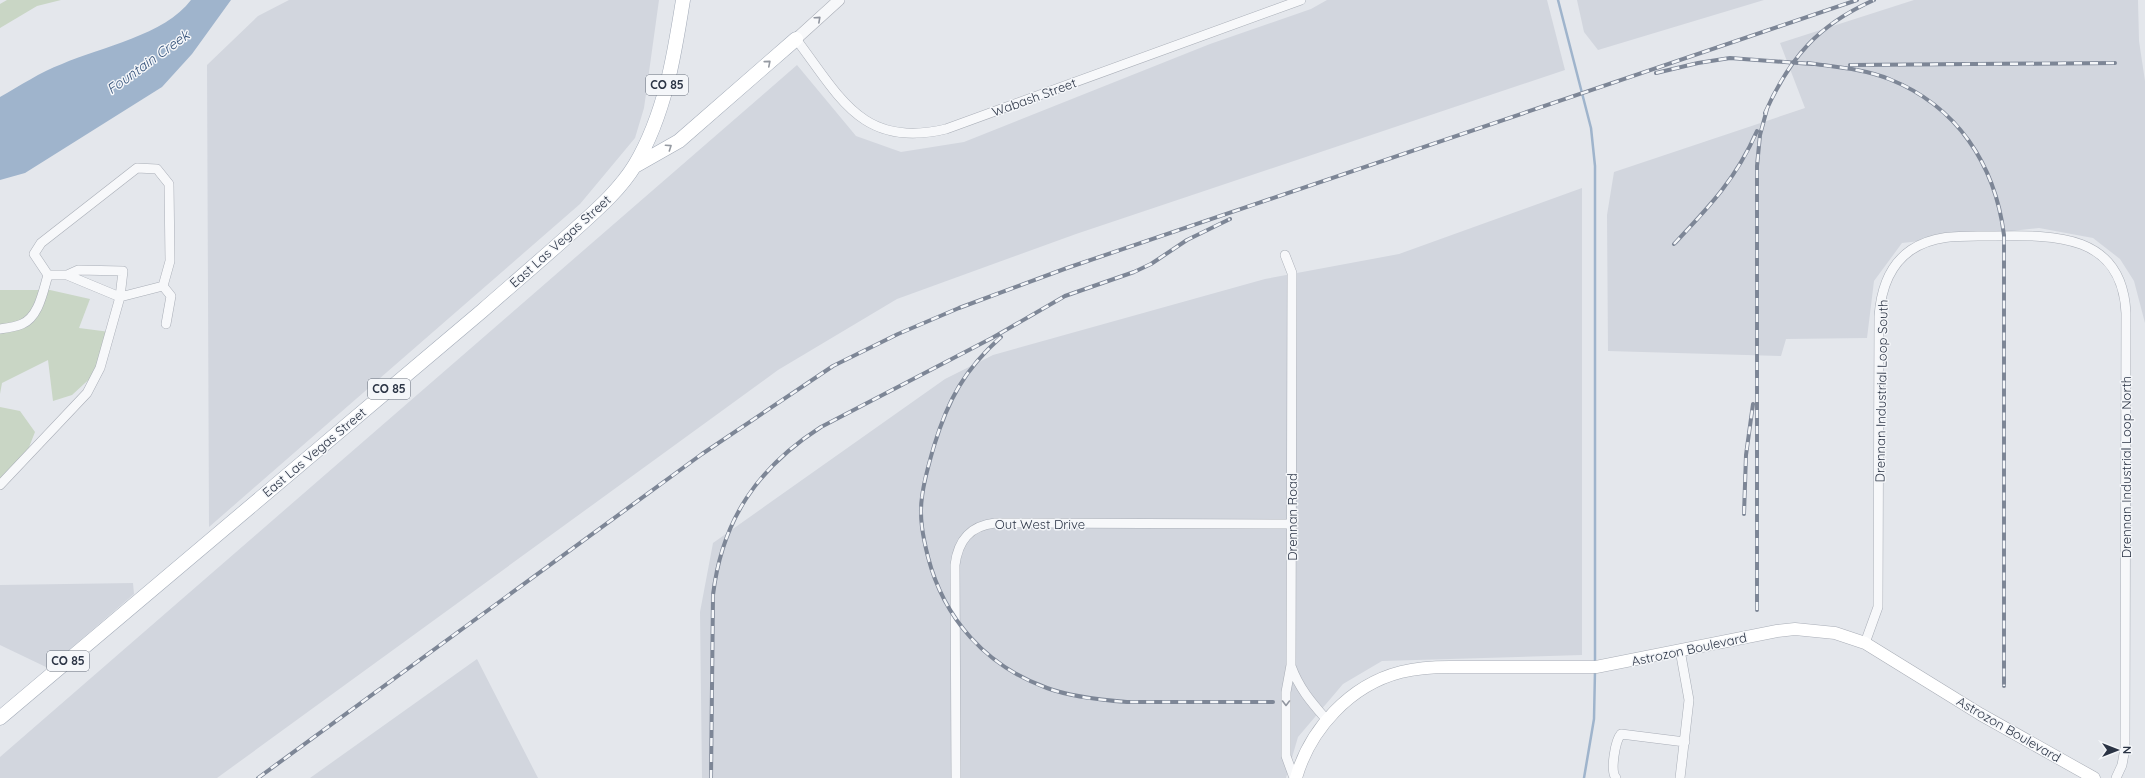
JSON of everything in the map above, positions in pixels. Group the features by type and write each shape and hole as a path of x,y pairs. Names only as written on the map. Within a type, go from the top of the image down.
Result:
{"main road":[{"name":"East Las Vegas Street","path":"0,718 554,249 610,196 635,166 652,130 664,97 672,66 683,0"},
{"path":"635,166 679,141 796,39"},
{"name":"Astrozon Boulevard","path":"1295,778 1308,747 1326,719 1362,690 1376,682 1413,670 1450,667 1580,668 1614,665 1680,650 1795,629 1835,633 1864,643 1980,714 2094,778"}],"street":[{"path":"796,39 839,0"},
{"name":"Wabash Street","path":"796,39 840,98 866,121 889,131 919,134 946,129 1301,0"},
{"path":"48,275 34,254 41,242 137,168 157,169 169,184 170,261 163,286"},
{"name":"Drennan Industrial Loop South","path":"1864,643 1876,617 1879,593 1879,316 1885,283 1902,257 1911,250 1930,240 1954,236 2013,236"},
{"name":"Drennan Industrial Loop North","path":"2013,236 2062,238 2090,247 2105,259 2116,273 2124,292 2126,324 2125,748 2122,765 2116,778"},
{"name":"Drennan Road","path":"1285,255 1292,273 1291,665 1286,692 1286,756 1295,778"},
{"path":"0,486 87,393 100,368 120,297 123,271 78,270 67,275"},
{"path":"48,275 67,275 120,297 163,286"},
{"path":"0,329 23,324 30,319 35,312 48,275"},
{"path":"163,286 171,296 166,324"},
{"name":"Out West Drive","path":"956,778 955,565 958,547 968,533 981,525 994,523 1292,524"},
{"path":"1680,650 1689,700 1680,778"},
{"path":"1291,665 1302,691 1326,719"},
{"path":"1616,778 1612,771 1617,738 1621,734 1685,742"}],"shaded area":[{"path":"289,0 659,0 644,108 635,138 580,204 209,527 207,65 258,16"},
{"path":"1327,0 1547,0 1565,70 1076,234 897,299 778,370 217,778 0,778 0,757 797,65 856,136 901,152 964,142 1210,44 1311,9"},
{"path":"1577,0 1764,0 1598,50 1584,32"},
{"path":"1914,0 2138,0 2139,41 2145,81 2145,323 2134,281 2120,259 2093,238 2039,228 1902,243 1874,281 1867,338 1786,339 1781,356 1608,351 1607,215 1614,172 1805,108 1780,43"},
{"path":"1582,188 1582,655 1382,661 1343,684 1298,737 1286,778 702,778 700,612 713,543 945,379 993,355 1265,279 1399,254"},
{"path":"133,583 134,594 48,668 0,645 0,585"},
{"path":"477,659 538,778 310,778"}],"green space":[{"path":"7,0 61,0 37,6 0,28 0,4"},
{"path":"0,290 50,290 90,299 79,328 110,332 97,372 72,395 53,401 48,360 2,383 0,394"},
{"path":"0,407 20,411 35,432 24,460 0,485"}],"water":[{"name":"Fountain Creek","path":"191,0 231,0 192,54 162,87 25,173 0,180 0,97 54,67 149,31 180,12"}],"waterway":[{"path":"1558,0 1591,128 1595,166 1595,664"},
{"path":"1584,778 1594,719 1595,671"}],"railway":[{"path":"258,778 702,454 833,366 898,334 959,308 1067,268 1857,0"},
{"path":"1765,113 1785,75 1808,45 1821,32 1837,20 1874,0"},
{"path":"1656,73 1698,63 1730,58 1812,64"},
{"path":"1808,63 1870,73 1889,79 1913,91 1934,105 1953,122 1969,140 1982,162 1992,184 2004,235 2004,686"},
{"path":"1850,65 2115,63"},
{"path":"1757,610 1757,166 1760,135 1767,109"},
{"path":"1674,244 1721,192 1740,164 1757,131"},
{"path":"711,778 713,595 718,568 725,543 734,520 746,498 761,478 778,460 798,443 821,427 992,338 1065,296 1134,272 1151,264 1187,240 1230,219"},
{"path":"1001,337 977,361 967,374 952,400 939,429 923,491 921,520 928,557 935,580 945,601 957,620 971,638 1005,667 1025,679 1066,694 1127,702 1273,702"},
{"path":"1744,514 1746,455 1753,404"}]}
